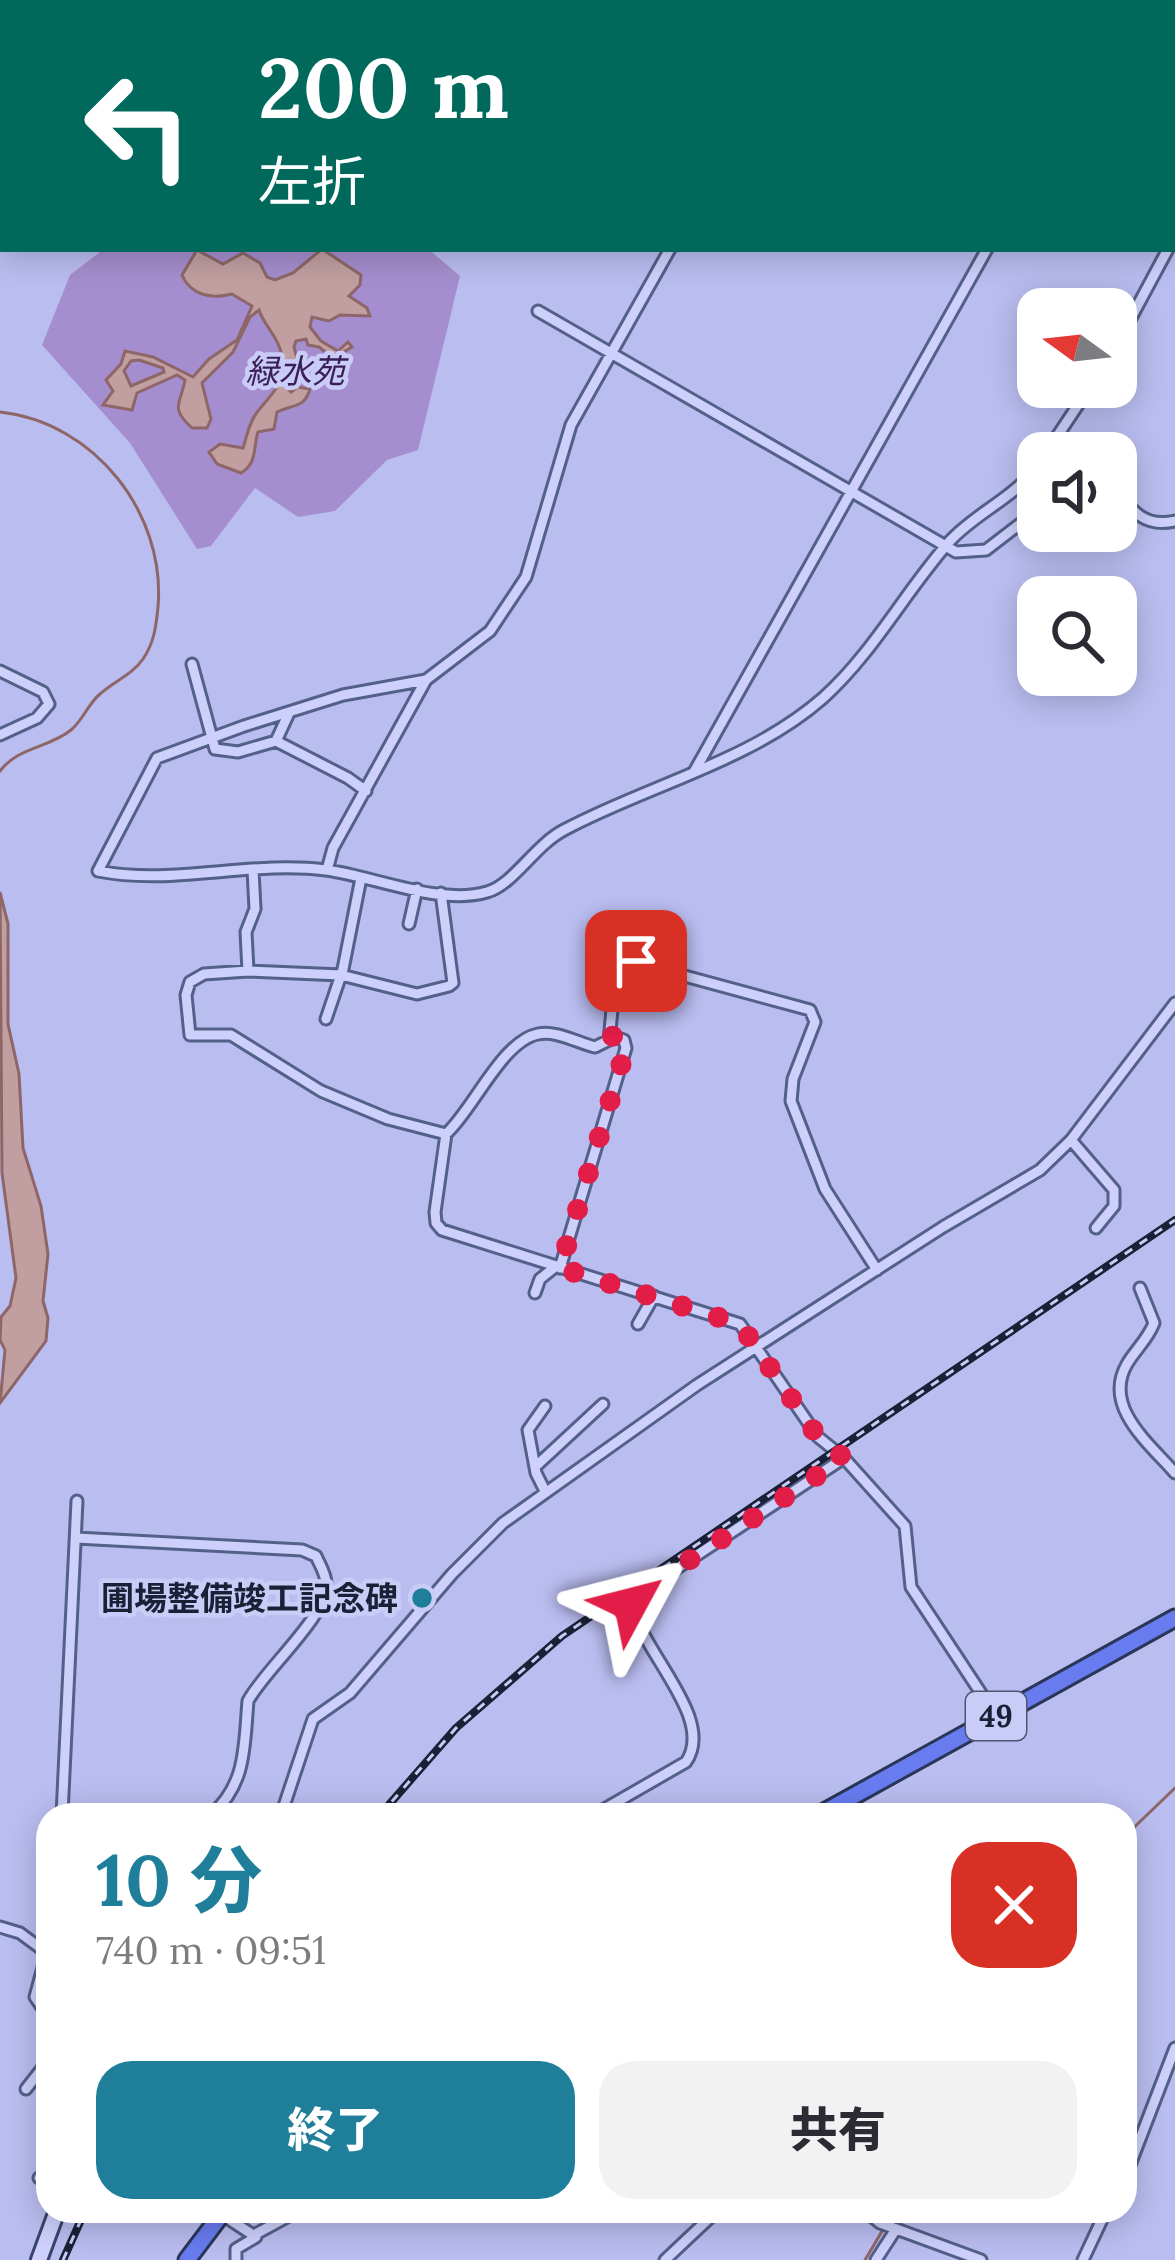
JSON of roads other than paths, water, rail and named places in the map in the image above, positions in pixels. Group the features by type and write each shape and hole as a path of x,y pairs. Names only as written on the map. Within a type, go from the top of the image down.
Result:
{"highway":[{"name":"49","path":"850,1803 1175,1618"},
{"path":"187,2260 212,2223"}],"main road":[{"path":"39,2260 53,2223"}],"street":[{"path":"327,870 333,848 426,680 490,631 526,577 567,435 668,252"},
{"path":"694,772 985,252"},
{"path":"1137,307 1166,252"},
{"path":"538,311 956,552 986,550 1017,526"},
{"path":"157,758 98,871 152,878 327,870 441,893 477,894 496,889 552,837 694,772 784,725 828,693 946,546 1017,489"},
{"path":"1137,515 1162,524 1175,520"},
{"path":"192,664 215,749 227,753 275,741 366,791"},
{"path":"0,671 43,692 49,704 37,718 0,735"},
{"path":"140,764 343,695 426,680"},
{"path":"275,741 289,712"},
{"path":"248,971 246,932 255,909 254,870"},
{"path":"326,1018 341,975 361,878"},
{"path":"409,924 417,889"},
{"path":"441,893 452,985 417,994 341,975 248,971 204,974 190,982 186,995 190,1036 231,1035 321,1090 388,1119 446,1134"},
{"path":"612,1036 612,1010 630,965 636,961 813,1012 815,1022 793,1079 791,1101 825,1189 877,1270"},
{"path":"285,1803 313,1719 350,1693 475,1549 545,1491 759,1346 1040,1170 1070,1140 1175,1003"},
{"path":"612,1036 595,1047 554,1035 531,1037 496,1067 446,1134 435,1212 439,1228 740,1324 818,1437 844,1458 905,1526 910,1587 996,1716"},
{"path":"535,1293 540,1279 558,1268 626,1048 624,1040 612,1036"},
{"path":"1070,1140 1114,1190 1114,1206 1096,1228"},
{"path":"1140,1288 1154,1323 1126,1366 1122,1401 1129,1421 1175,1473"},
{"path":"638,1324 654,1296"},
{"path":"535,1467 603,1404"},
{"path":"545,1406 529,1430 545,1491"},
{"path":"615,1803 686,1762 692,1750 688,1719 636,1618 632,1598 844,1458"},
{"path":"63,1803 77,1501"},
{"path":"76,1538 302,1550 316,1556 326,1582 322,1598 306,1629 269,1667 248,1701 239,1779 224,1803"},
{"path":"0,1927 36,1943"},
{"path":"1137,2147 1175,2048"},
{"path":"26,2089 36,2076"},
{"path":"236,2223 254,2235 255,2241 236,2248 236,2260"},
{"path":"254,2235 276,2223"},
{"path":"665,2260 704,2223"},
{"path":"882,2223 981,2260"},
{"path":"1083,2260 1100,2223"},
{"path":"876,2260 896,2229"}],"waterway":[{"path":"0,412 34,419 65,433 117,478 150,538 158,607 152,641 139,664 96,698 71,730 16,757 0,771"},
{"path":"1137,1824 1175,1788"},
{"path":"865,2260 887,2223"}],"railway":[{"path":"390,1803 456,1728 562,1636 1175,1220"},
{"path":"63,2260 80,2223"}],"place":[{"name":"圃場整備竣工記念碑","path":"422,1598"}],"park label":[{"name":"緑水苑","path":"295,371"}]}
